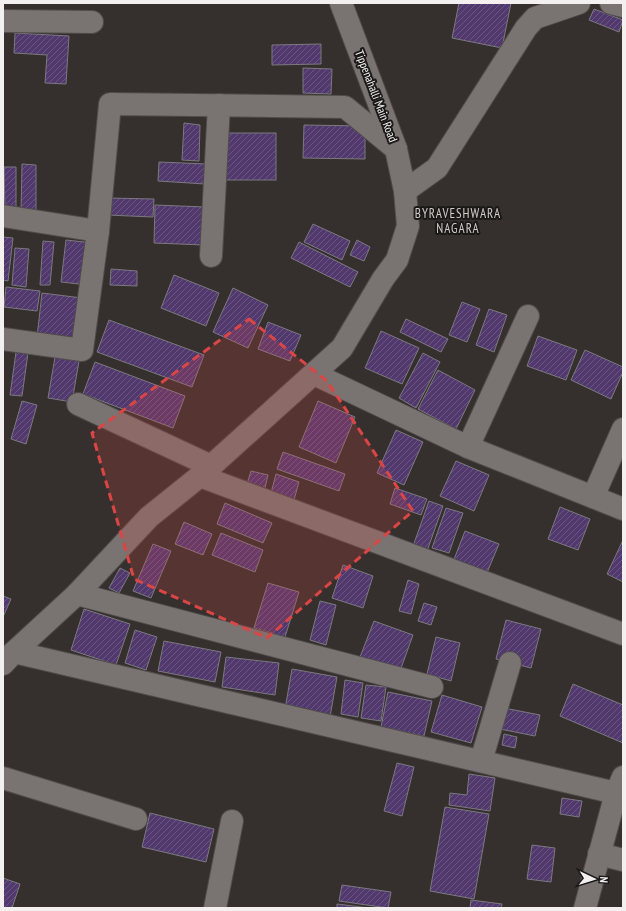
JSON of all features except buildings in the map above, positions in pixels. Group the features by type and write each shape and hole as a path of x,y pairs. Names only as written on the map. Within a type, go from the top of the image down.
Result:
{"street":[{"name":"Tippenahalli Main Road","path":"8,658 77,594 149,516 205,471 342,348 383,279 397,260 408,226 405,191 396,150 341,3"},
{"path":"405,191 437,168 526,28 535,10 579,3"},
{"path":"611,3 623,6"},
{"path":"3,21 92,22"},
{"path":"3,340 82,350 98,231 110,104 345,107 396,150"},
{"path":"211,256 219,105"},
{"path":"3,216 98,231"},
{"path":"468,447 528,316"},
{"path":"314,374 468,447 623,509"},
{"path":"78,404 205,471 623,634"},
{"path":"593,497 623,429"},
{"path":"77,594 432,687"},
{"path":"8,658 481,761 620,785 585,908"},
{"path":"481,761 510,663"},
{"path":"3,778 136,819"},
{"path":"215,908 232,821"},
{"path":"600,854 623,860"}],"highlighted area":[{"path":"249,319 327,381 413,511 267,638 134,579 92,433"}],"district":[{"name":"BYRAVESHWARA NAGARA","path":"458,220"}]}
